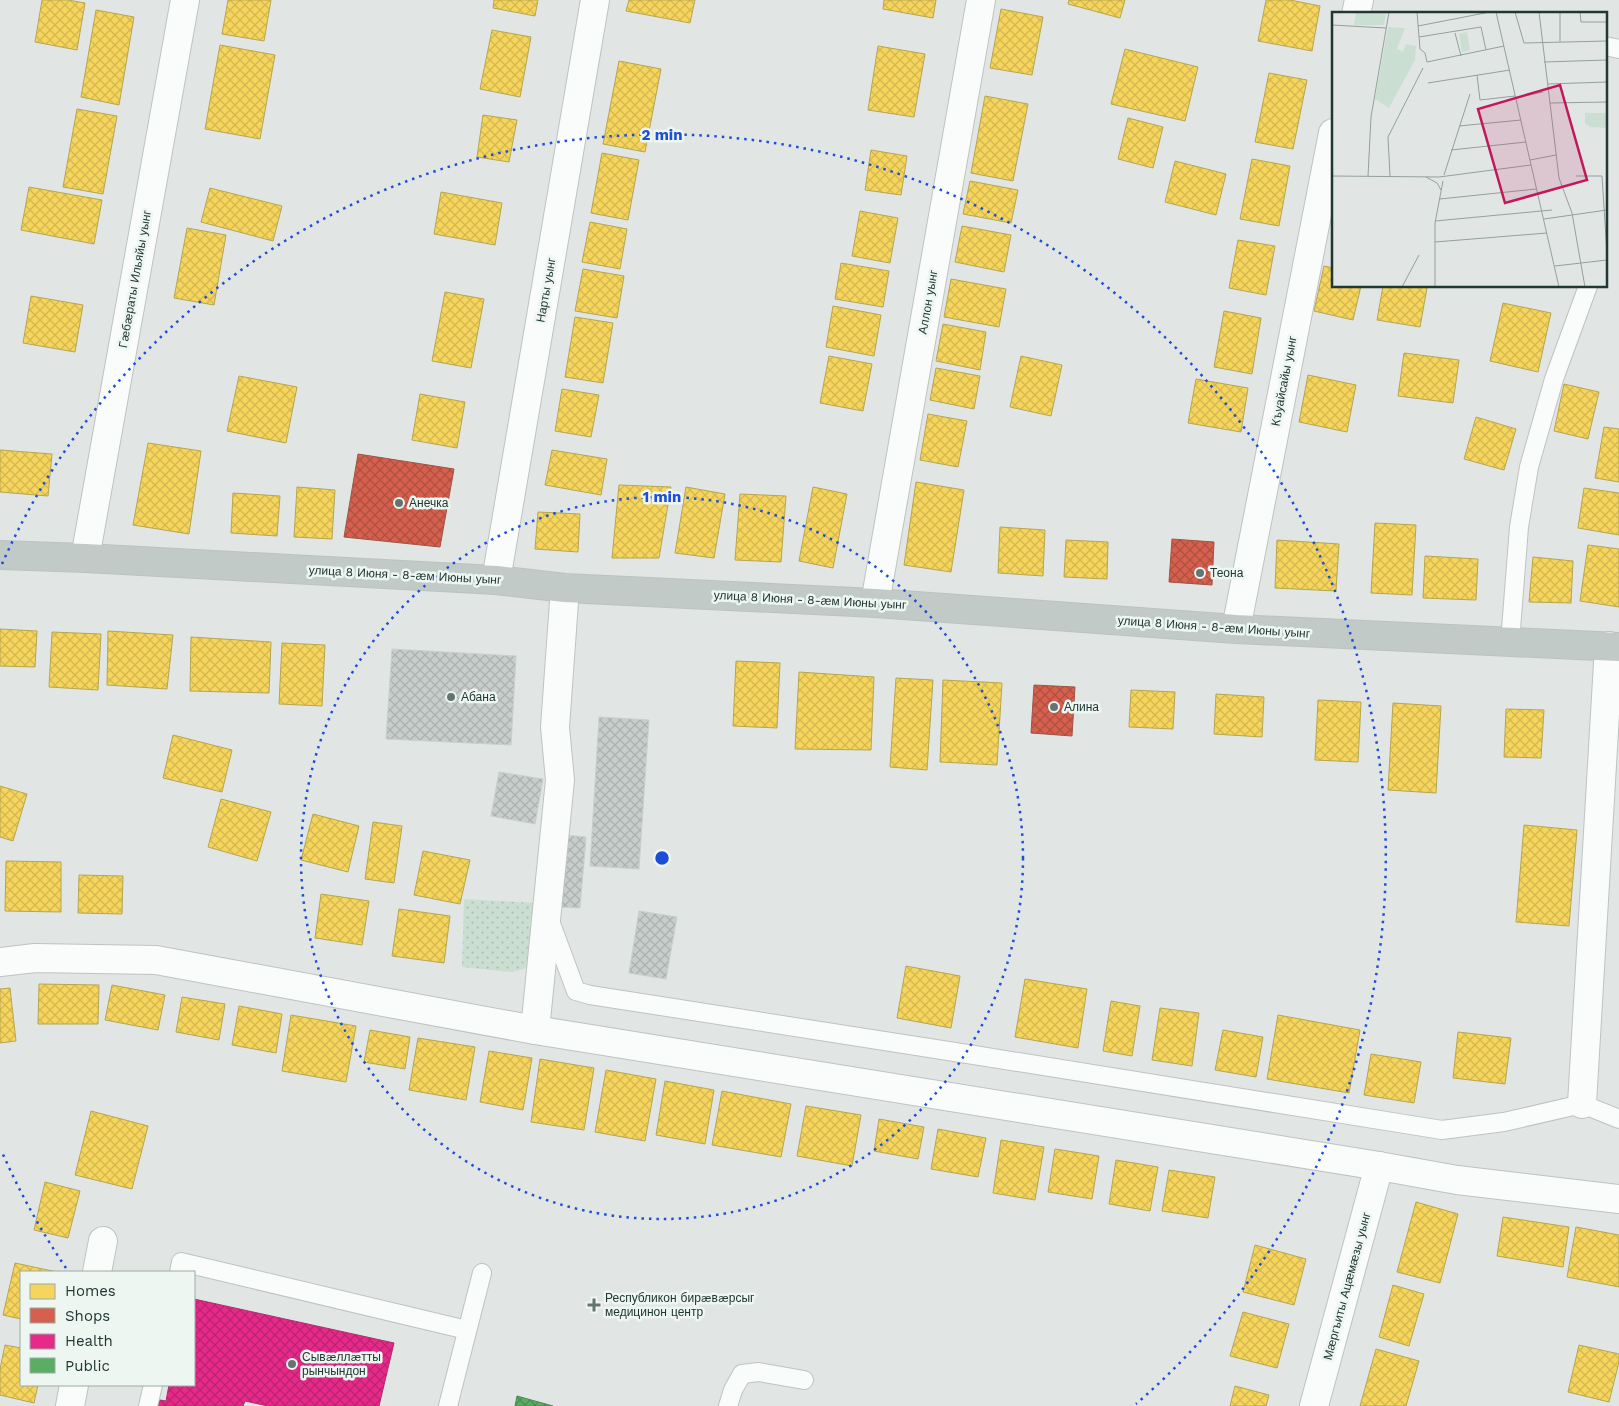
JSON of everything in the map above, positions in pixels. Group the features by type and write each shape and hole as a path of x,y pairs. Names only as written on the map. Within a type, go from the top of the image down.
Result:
{"highway":[{"name":"улица 8 Июня - 8-ӕм Июны уынг","path":"0,555 496,580 566,588 875,603 1236,629 1614,646"}],"street":[{"name":"Гæбæраты Ильяйы уынг","path":"85,558 185,0"},
{"name":"Нарты уынг","path":"496,580 595,0"},
{"name":"Аллон уынг","path":"875,603 981,0"},
{"name":"Къуайсайы уынг","path":"1236,629 1332,138"},
{"path":"535,1030 560,780 555,727 566,588"},
{"path":"1582,1104 1614,646"},
{"path":"0,962 35,958 156,960 535,1030 1457,1180 1619,1199"},
{"name":"Мӕргъиты Ацӕмӕзы уынг","path":"1314,1406 1379,1166"},
{"path":"97,1271 104,1241"},
{"path":"70,1406 74,1386"}],"lane":[{"path":"1606,46 1619,49"},
{"path":"1510,642 1519,527 1529,466 1554,379 1587,288"},
{"path":"547,914 576,992 590,995 1442,1130 1504,1122 1582,1104 1619,1119"},
{"path":"179,1271 181,1262 467,1330"},
{"path":"448,1406 482,1273"},
{"path":"728,1406 733,1390 742,1374 759,1372 804,1380"},
{"path":"148,1406 153,1386"}],"green space":[{"path":"464,899 536,903 533,959 525,969 511,972 462,967"}],"building: Homes":[{"path":"42,0 68,0 85,3 77,50 35,42"},
{"path":"228,0 271,0 264,41 222,34"},
{"path":"494,0 538,0 535,16 493,8"},
{"path":"629,0 695,0 690,23 626,11"},
{"path":"884,0 936,0 933,18 883,9"},
{"path":"1069,0 1125,0 1120,18 1068,4"},
{"path":"1266,0 1290,0 1320,6 1312,51 1258,41"},
{"path":"1001,9 1043,17 1032,75 990,68"},
{"path":"96,10 134,17 119,105 81,97"},
{"path":"492,30 531,37 520,97 480,89"},
{"path":"220,45 275,55 260,139 205,129"},
{"path":"878,46 925,54 914,117 868,110"},
{"path":"1125,49 1198,67 1185,121 1111,104"},
{"path":"619,61 661,69 645,152 603,144"},
{"path":"1269,73 1307,80 1293,149 1255,142"},
{"path":"985,96 1028,104 1013,181 971,173"},
{"path":"77,109 117,116 103,194 63,187"},
{"path":"483,115 517,120 509,162 477,157"},
{"path":"1128,118 1163,127 1153,168 1118,159"},
{"path":"871,150 907,156 901,195 865,190"},
{"path":"602,153 639,160 628,220 591,213"},
{"path":"1252,159 1290,166 1279,226 1240,219"},
{"path":"1175,161 1226,174 1216,215 1165,202"},
{"path":"970,181 1018,190 1011,223 963,214"},
{"path":"29,187 102,200 94,244 21,230"},
{"path":"210,188 282,206 273,241 201,222"},
{"path":"441,192 502,203 495,245 434,234"},
{"path":"860,211 898,218 890,263 852,256"},
{"path":"590,222 627,229 620,269 582,262"},
{"path":"962,226 1011,235 1004,272 955,262"},
{"path":"187,228 226,235 214,305 174,298"},
{"path":"1238,240 1275,246 1266,295 1229,288"},
{"path":"841,263 889,271 883,307 835,299"},
{"path":"1324,266 1332,268 1332,288 1361,288 1353,320 1314,311"},
{"path":"583,269 624,276 617,318 575,311"},
{"path":"951,279 1006,289 999,327 944,317"},
{"path":"1383,288 1427,288 1420,327 1377,320"},
{"path":"445,292 484,299 471,368 432,361"},
{"path":"31,296 83,305 75,352 23,343"},
{"path":"1503,303 1551,313 1538,372 1490,361"},
{"path":"833,306 881,315 874,356 826,347"},
{"path":"1224,311 1261,318 1252,374 1214,367"},
{"path":"575,317 613,323 603,383 565,377"},
{"path":"943,324 986,332 980,370 936,361"},
{"path":"1404,353 1459,360 1453,403 1398,396"},
{"path":"829,356 872,364 863,411 820,403"},
{"path":"1021,356 1062,365 1051,416 1010,407"},
{"path":"936,368 980,376 974,409 930,400"},
{"path":"1308,375 1356,385 1347,432 1299,422"},
{"path":"239,376 297,387 286,443 227,431"},
{"path":"1196,379 1248,388 1241,432 1188,423"},
{"path":"1564,384 1599,392 1588,439 1554,431"},
{"path":"562,389 599,395 591,437 555,431"},
{"path":"420,394 465,402 457,448 412,440"},
{"path":"928,414 967,421 958,467 920,460"},
{"path":"1476,417 1516,429 1504,470 1464,459"},
{"path":"1604,427 1619,429 1619,482 1595,478"},
{"path":"148,443 201,451 189,534 133,525"},
{"path":"0,450 52,454 48,496 0,492"},
{"path":"552,450 607,459 601,495 545,485"},
{"path":"916,482 964,490 951,572 904,565"},
{"path":"619,485 671,487 659,558 612,558"},
{"path":"297,487 335,490 332,539 294,537"},
{"path":"686,487 725,494 714,558 675,553"},
{"path":"813,487 847,494 833,568 799,561"},
{"path":"1584,488 1619,493 1619,535 1578,528"},
{"path":"233,493 280,496 277,536 231,533"},
{"path":"740,494 786,496 781,562 735,560"},
{"path":"538,512 580,514 578,552 535,549"},
{"path":"1375,523 1416,525 1412,595 1371,593"},
{"path":"1000,527 1045,530 1043,576 998,573"},
{"path":"1066,540 1108,542 1107,579 1064,577"},
{"path":"1277,540 1339,544 1336,591 1275,588"},
{"path":"1588,545 1619,549 1619,607 1580,601"},
{"path":"1425,556 1478,559 1476,600 1423,598"},
{"path":"1533,557 1573,561 1571,603 1529,602"},
{"path":"0,629 37,631 35,667 0,666"},
{"path":"108,631 173,635 167,689 107,685"},
{"path":"52,632 101,634 98,690 49,687"},
{"path":"191,637 271,642 269,693 190,691"},
{"path":"282,643 325,645 322,706 279,704"},
{"path":"736,661 780,663 777,728 733,726"},
{"path":"799,672 874,677 871,750 795,749"},
{"path":"896,678 933,680 927,770 890,767"},
{"path":"943,680 1002,683 997,765 940,762"},
{"path":"1131,690 1175,692 1173,729 1129,727"},
{"path":"1216,694 1264,697 1262,737 1214,734"},
{"path":"1318,700 1361,702 1358,762 1315,760"},
{"path":"1393,703 1441,706 1436,793 1388,790"},
{"path":"1506,709 1544,710 1541,758 1504,757"},
{"path":"173,735 232,750 222,792 163,778"},
{"path":"0,786 27,794 13,841 0,837"},
{"path":"221,799 271,812 257,861 208,847"},
{"path":"313,814 359,826 348,872 301,860"},
{"path":"373,822 402,826 394,883 365,879"},
{"path":"1524,825 1577,830 1569,926 1516,922"},
{"path":"423,851 470,860 460,904 414,895"},
{"path":"6,861 61,862 61,912 5,911"},
{"path":"79,875 123,876 122,914 78,913"},
{"path":"321,894 369,901 362,945 315,938"},
{"path":"399,909 450,916 444,963 392,956"},
{"path":"906,966 960,976 951,1028 897,1018"},
{"path":"1025,979 1087,989 1078,1048 1015,1037"},
{"path":"39,984 99,985 98,1024 38,1024"},
{"path":"112,985 165,995 158,1030 105,1020"},
{"path":"10,988 16,1041 0,1043 0,989"},
{"path":"182,997 225,1004 219,1040 176,1032"},
{"path":"1111,1001 1140,1006 1132,1056 1103,1051"},
{"path":"239,1006 282,1014 276,1053 232,1045"},
{"path":"1160,1008 1199,1013 1192,1066 1152,1060"},
{"path":"291,1015 356,1026 346,1082 282,1071"},
{"path":"1278,1015 1360,1030 1349,1093 1267,1079"},
{"path":"370,1030 410,1037 405,1069 364,1062"},
{"path":"1223,1030 1263,1037 1256,1077 1215,1070"},
{"path":"1458,1032 1511,1038 1505,1084 1453,1078"},
{"path":"418,1038 475,1047 466,1100 409,1090"},
{"path":"489,1051 532,1058 523,1110 480,1102"},
{"path":"1371,1054 1421,1062 1414,1103 1364,1095"},
{"path":"540,1059 594,1068 584,1130 531,1122"},
{"path":"606,1070 656,1079 645,1141 595,1132"},
{"path":"665,1081 714,1090 705,1144 656,1135"},
{"path":"722,1091 791,1104 781,1157 712,1145"},
{"path":"806,1106 861,1115 852,1166 797,1156"},
{"path":"91,1111 148,1126 132,1189 75,1175"},
{"path":"879,1119 924,1127 918,1159 874,1151"},
{"path":"938,1129 986,1138 978,1177 931,1169"},
{"path":"1001,1140 1044,1147 1035,1200 993,1193"},
{"path":"1055,1149 1099,1156 1092,1199 1048,1192"},
{"path":"1116,1160 1158,1167 1150,1211 1109,1204"},
{"path":"1169,1170 1215,1177 1208,1218 1162,1211"},
{"path":"45,1182 80,1191 68,1238 34,1230"},
{"path":"1416,1202 1458,1214 1440,1283 1397,1272"},
{"path":"1503,1217 1569,1227 1563,1267 1497,1256"},
{"path":"1576,1227 1619,1235 1619,1287 1567,1277"},
{"path":"1255,1245 1306,1259 1294,1305 1243,1292"},
{"path":"15,1263 52,1271 20,1271 20,1319 3,1315"},
{"path":"1393,1285 1424,1294 1409,1346 1379,1337"},
{"path":"1243,1312 1289,1324 1277,1368 1230,1356"},
{"path":"5,1345 20,1348 20,1386 38,1386 34,1403 0,1395 0,1369"},
{"path":"1579,1345 1619,1354 1619,1362 1609,1402 1568,1392"},
{"path":"1376,1349 1419,1361 1406,1406 1360,1406"},
{"path":"1235,1386 1269,1395 1266,1406 1230,1406"}],"building: Shops":[{"name":"Анечка","path":"358,454 454,469 440,547 344,537"},
{"path":"1172,539 1214,542 1212,585 1169,582"},
{"path":"1034,685 1075,687 1072,736 1031,733"}],"building: Health":[{"name":"Сывæллæтты рынчындон","path":"195,1299 394,1343 379,1406 268,1406 245,1401 243,1406 158,1406 160,1400 166,1401 169,1386 195,1386"}],"building: Public":[{"path":"517,1396 553,1406 515,1406"}],"building: Other":[{"name":"Абана","path":"392,649 516,656 511,745 386,739"},
{"path":"599,717 649,720 639,869 590,866"},
{"path":"499,772 543,779 535,824 491,816"},
{"path":"565,835 586,837 580,908 561,907"},
{"path":"639,911 677,917 666,979 629,973"}],"place":[{"name":"Анечка","path":"399,503"},
{"name":"Теона","path":"1200,573"},
{"name":"Абана","path":"451,697"},
{"name":"Алина","path":"1054,707"},
{"name":"Республикон бирæвæрсыг медицинон центр","path":"594,1305"},
{"name":"Сывæллæтты рынчындон","path":"292,1364"}]}
